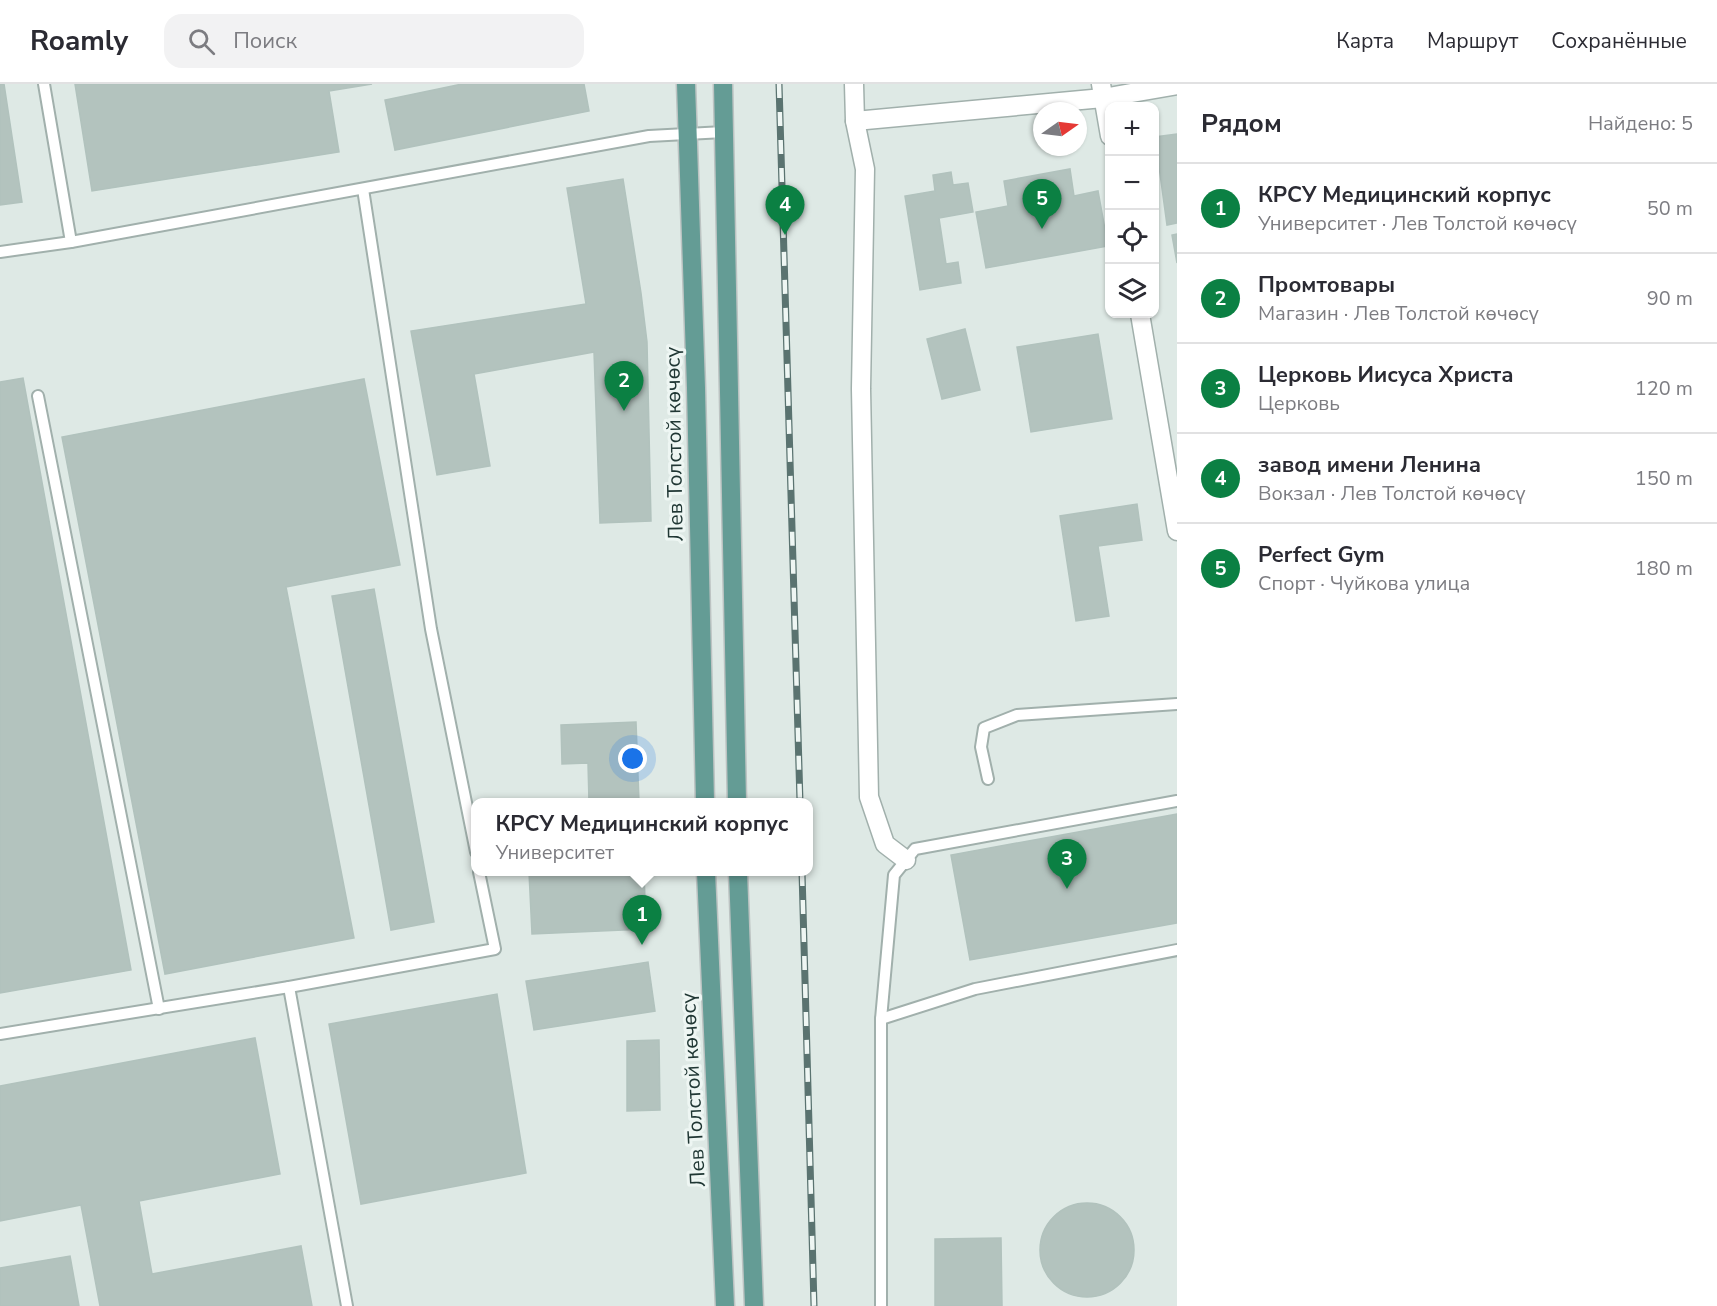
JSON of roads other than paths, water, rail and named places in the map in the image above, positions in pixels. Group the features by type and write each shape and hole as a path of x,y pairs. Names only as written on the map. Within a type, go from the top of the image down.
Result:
{"main road":[{"name":"Лев Толстой көчөсү","path":"686,84 696,388 705,798"},
{"path":"723,84 737,798"},
{"name":"Лев Толстой көчөсү","path":"706,876 725,1306"},
{"path":"738,876 754,1306"}],"street":[{"path":"854,84 855,121 865,169 861,389 869,797 885,844 906,860"},
{"path":"855,121 1102,91 1177,85"},
{"path":"1102,91 1105,108"},
{"path":"1141,318 1177,531"}],"lane":[{"path":"44,84 71,242"},
{"path":"0,252 71,242 649,136 724,132"},
{"path":"363,189 431,629 471,827"},
{"path":"38,396 159,1009"},
{"path":"988,779 981,747 984,728 1017,716 1177,704"},
{"path":"881,1306 880,1019 894,876 915,849 1177,801"},
{"path":"0,1034 289,987 495,949 480,876"},
{"path":"880,1019 975,989 1177,950"},
{"path":"289,987 348,1306"}],"railway":[{"path":"779,84 800,798"},
{"path":"802,876 814,1306"}],"place":[{"name":"Perfect Gym","path":"1042,229"},
{"name":"завод имени Ленина","path":"785,235"},
{"name":"Промтовары","path":"624,411"},
{"name":"Церковь Иисуса Христа","path":"1067,889"},
{"name":"КРСУ Медицинский корпус","path":"642,945"}]}
